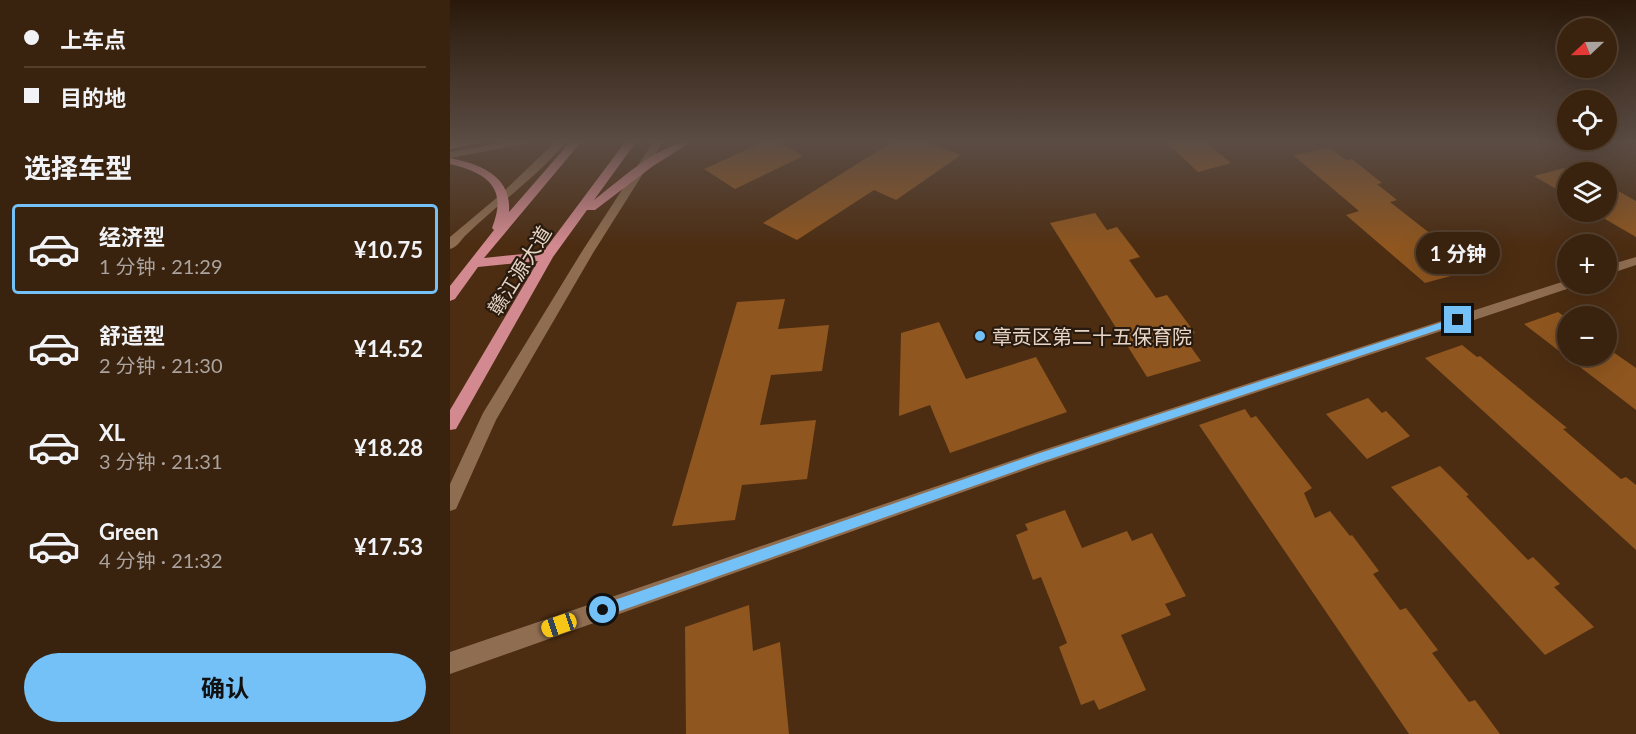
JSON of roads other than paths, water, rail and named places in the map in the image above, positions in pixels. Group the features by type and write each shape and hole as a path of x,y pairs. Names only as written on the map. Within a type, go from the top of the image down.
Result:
{"main road":[{"path":"477,258 500,226 504,213 504,197 491,176"},
{"name":"赣江源大道","path":"450,296 477,258 547,176"},
{"name":"赣江源大道","path":"450,424 547,256 606,176"},
{"path":"555,244 599,201 631,176"},
{"path":"477,258 547,256"}],"street":[{"path":"450,246 461,232 526,176"},
{"path":"450,502 489,418 587,253 636,176"},
{"path":"1617,267 1636,261"},
{"path":"450,663 1040,458 1557,288"}],"place":[{"name":"章贡区第二十五保育院","path":"980,336"}]}
